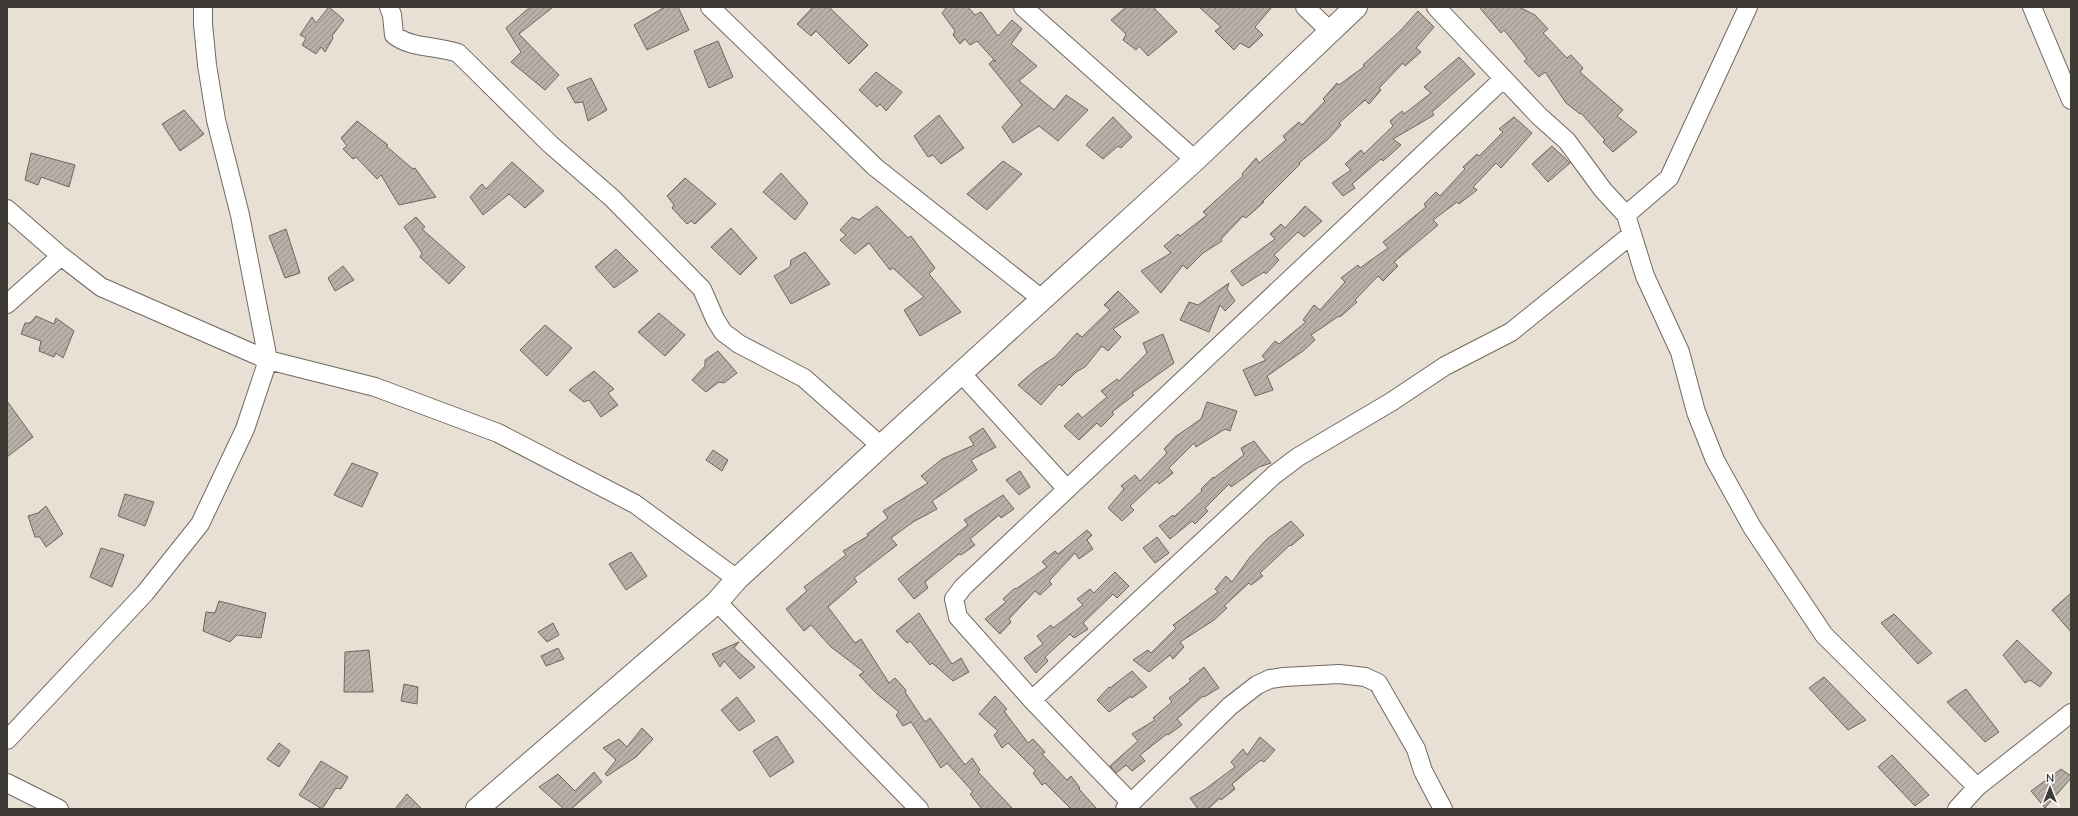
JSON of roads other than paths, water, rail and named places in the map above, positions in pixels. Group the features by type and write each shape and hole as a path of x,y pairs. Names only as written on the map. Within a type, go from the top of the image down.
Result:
{"street":[{"path":"7,740 146,593 200,524 246,429 268,360 240,215 216,120 207,65 203,7"},
{"path":"389,7 392,15 394,35 403,42 445,48 458,52 550,144 612,198 702,289 715,319 723,332 739,344 804,378 881,446"},
{"path":"710,7 876,167 1043,300"},
{"path":"1023,7 1195,160"},
{"path":"1305,7 1330,31"},
{"path":"477,809 717,602 737,579 1195,160 1356,7"},
{"path":"1436,7 1538,116 1567,141 1603,190 1626,215 1631,236 1645,276 1680,352 1696,412 1715,460 1752,527 1824,635 1977,787"},
{"path":"1626,215 1669,178 1748,7"},
{"path":"2032,7 2071,100"},
{"path":"1443,809 1423,771 1416,748 1378,683 1365,677 1339,674 1284,677 1270,679 1257,685 1230,706 1128,806 958,617 954,599 962,588 1066,488 1503,79"},
{"path":"7,209 61,256 101,287 268,360 375,387 498,433 635,504 737,579"},
{"path":"1032,700 1274,475 1298,458 1391,402 1446,366 1511,332 1631,236"},
{"path":"7,304 61,256"},
{"path":"961,373 1066,488"},
{"path":"717,602 919,809"},
{"path":"1957,809 1977,787 2071,715"},
{"path":"7,783 59,809"}]}
